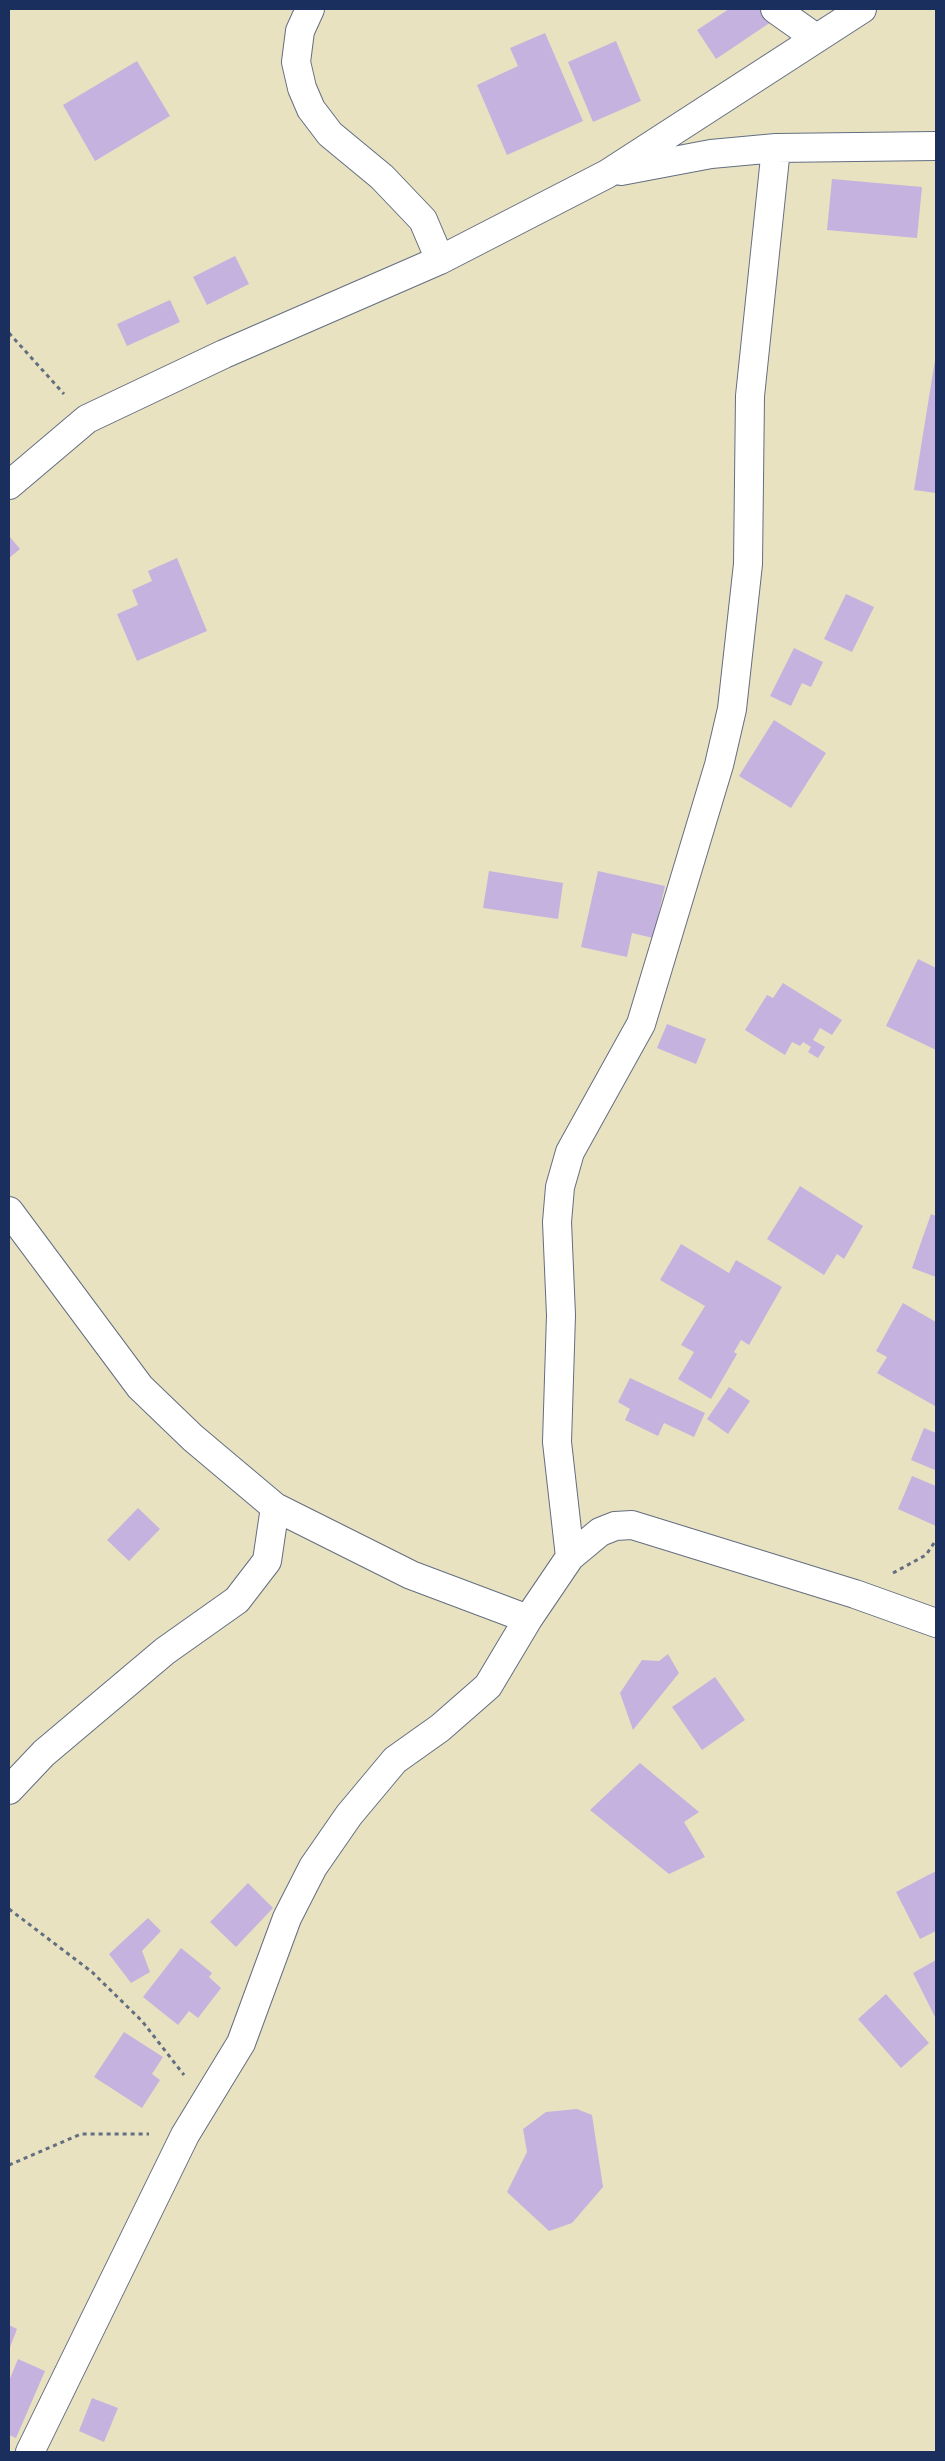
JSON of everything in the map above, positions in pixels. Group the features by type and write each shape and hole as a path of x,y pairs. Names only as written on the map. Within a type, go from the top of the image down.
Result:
{"street":[{"path":"310,9 300,32 296,62 302,88 311,109 330,134 382,177 423,220 440,260"},
{"path":"775,9 816,38"},
{"path":"9,485 87,419 224,354 440,260 607,174 862,9"},
{"path":"607,174 711,154 776,148 936,146"},
{"path":"570,1557 557,1442 561,1315 557,1222 560,1188 570,1152 641,1024 719,765 732,709 748,564 750,396 776,148"},
{"path":"9,1211 140,1387 193,1438 275,1507 411,1576 528,1619"},
{"path":"9,1790 44,1753 165,1651 237,1600 267,1561 275,1507"},
{"path":"30,2452 185,2135 204,2101 241,2044 287,1918 313,1867 349,1815 395,1760 440,1728 488,1686 528,1619 570,1557 600,1532 615,1526 632,1525 855,1594 936,1623"}],"path":[{"path":"9,333 87,419"},
{"path":"855,1594 926,1555 936,1540"},
{"path":"9,1909 105,1984 142,2021 204,2101"},
{"path":"9,2165 81,2134 185,2135"}],"building":[{"path":"729,9 761,9 771,22 716,59 697,30"},
{"path":"545,33 583,121 507,155 477,85 518,66 510,48"},
{"path":"616,41 641,101 593,122 568,62"},
{"path":"137,61 170,116 95,161 63,105"},
{"path":"832,179 922,187 917,238 827,230"},
{"path":"235,256 249,284 207,305 193,277"},
{"path":"170,300 180,322 127,346 117,324"},
{"path":"936,360 936,493 914,490"},
{"path":"9,536 20,549 9,558"},
{"path":"177,558 207,631 137,661 117,614 138,605 132,590 152,581 148,571"},
{"path":"846,594 874,607 852,652 824,639"},
{"path":"794,648 823,662 811,687 802,683 791,706 770,696"},
{"path":"774,720 826,753 791,808 739,776"},
{"path":"489,871 563,883 558,919 483,908"},
{"path":"598,871 665,886 653,938 632,933 627,957 581,947"},
{"path":"918,959 936,968 936,1050 886,1026"},
{"path":"783,983 842,1020 832,1035 820,1028 813,1040 825,1047 818,1058 808,1052 811,1047 803,1042 800,1046 792,1042 785,1055 745,1030 767,995 773,998"},
{"path":"667,1024 706,1039 696,1064 657,1048"},
{"path":"800,1186 863,1226 844,1259 837,1254 824,1275 767,1239"},
{"path":"931,1214 936,1216 936,1277 912,1268"},
{"path":"681,1244 729,1273 736,1260 782,1287 749,1345 741,1340 734,1352 737,1354 711,1399 678,1379 694,1352 681,1345 705,1306 660,1280"},
{"path":"903,1303 936,1322 935,1406 877,1373 887,1357 876,1351"},
{"path":"630,1378 705,1413 694,1437 664,1423 658,1436 625,1420 630,1409 618,1402"},
{"path":"729,1387 750,1401 728,1434 707,1419"},
{"path":"924,1428 936,1433 935,1470 911,1460"},
{"path":"912,1476 936,1486 936,1526 898,1509"},
{"path":"138,1508 160,1529 129,1561 107,1540"},
{"path":"668,1654 679,1673 633,1730 620,1693 642,1660 659,1661"},
{"path":"715,1677 745,1720 702,1750 672,1707"},
{"path":"640,1763 699,1812 684,1822 705,1857 669,1874 590,1810"},
{"path":"936,1871 936,1931 920,1939 896,1892"},
{"path":"248,1883 273,1908 236,1947 210,1922"},
{"path":"148,1918 161,1931 142,1951 150,1972 131,1983 109,1954"},
{"path":"181,1948 212,1973 209,1977 221,1988 198,2018 189,2011 178,2025 143,1997"},
{"path":"936,1960 936,2019 913,1973"},
{"path":"886,1994 929,2043 901,2068 858,2019"},
{"path":"124,2032 163,2057 152,2074 160,2080 142,2108 94,2077"},
{"path":"577,2109 592,2115 603,2187 572,2223 549,2231 507,2192 527,2152 523,2129 546,2112"},
{"path":"9,2325 17,2329 9,2350"},
{"path":"18,2359 45,2371 16,2438 9,2435 9,2381"},
{"path":"92,2398 118,2408 104,2442 79,2431"}]}
